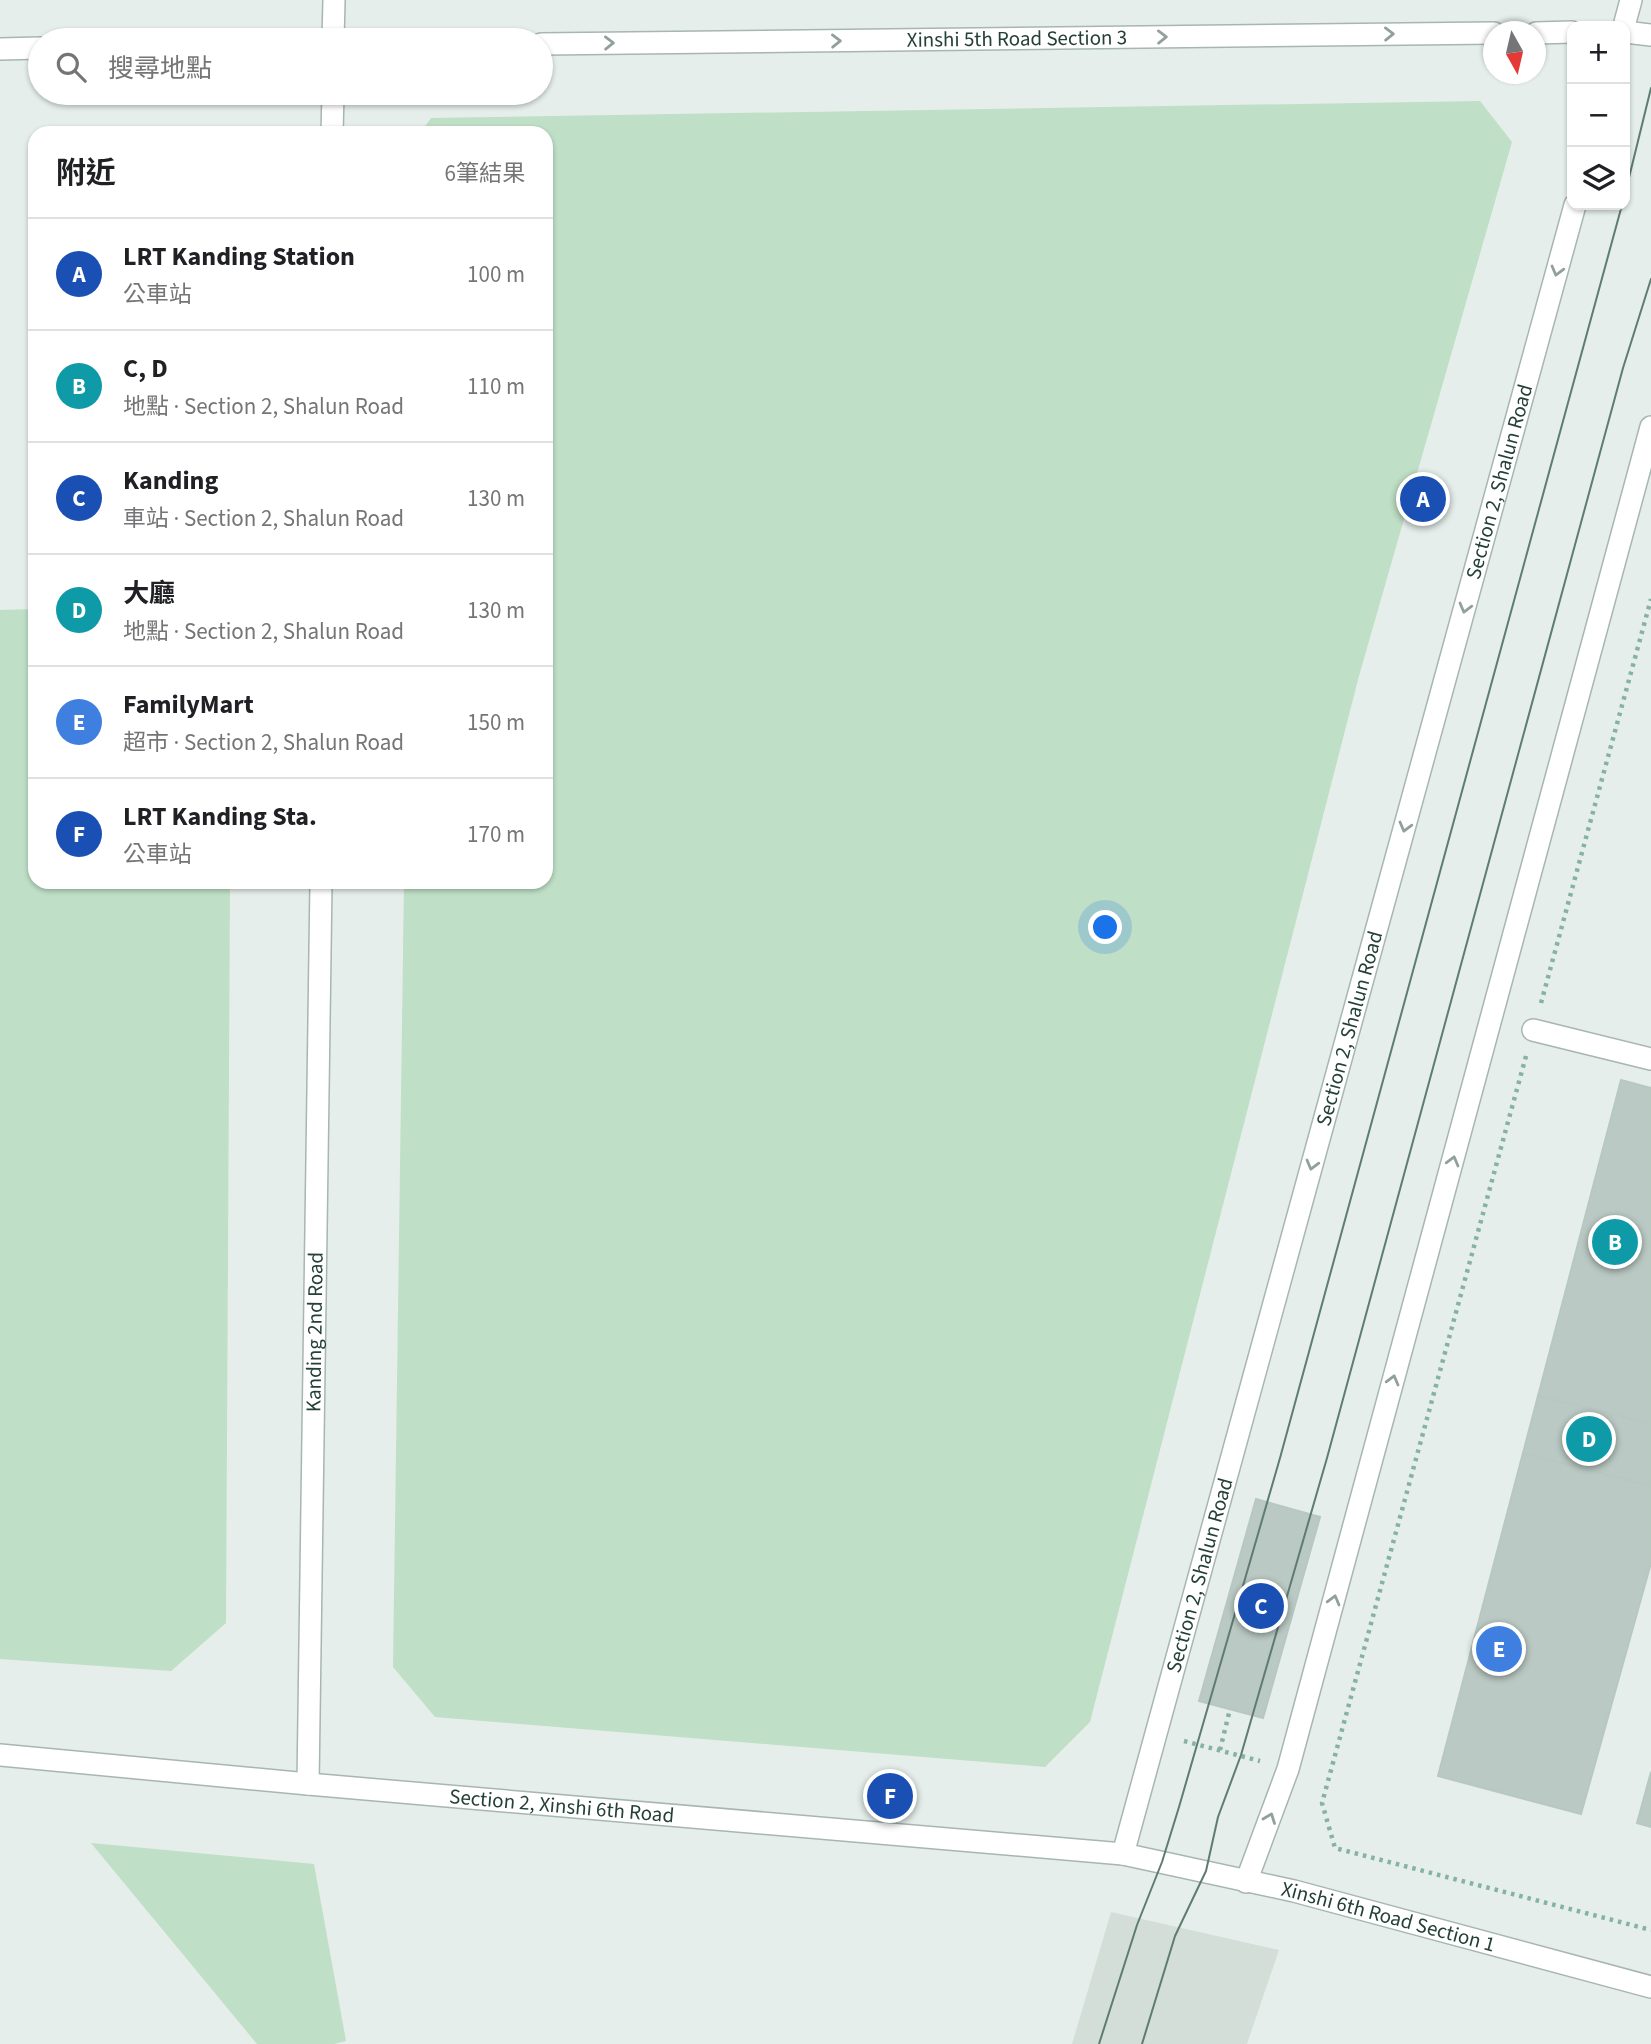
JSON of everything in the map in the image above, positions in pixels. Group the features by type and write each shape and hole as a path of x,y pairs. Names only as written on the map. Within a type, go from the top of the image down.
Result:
{"street":[{"path":"333,28 334,0"},
{"path":"1625,21 1631,0"},
{"path":"1546,33 1567,32"},
{"name":"Xinshi 5th Road Section 3","path":"553,44 1483,33"},
{"path":"1630,33 1651,35"},
{"path":"0,49 28,48"},
{"path":"332,126 333,105"},
{"name":"Section 2, Shalun Road","path":"1123,1854 1574,210"},
{"path":"1245,1882 1288,1769 1651,427"},
{"name":"Kanding 2nd Road","path":"308,1784 321,889"},
{"path":"1534,1030 1651,1059"},
{"name":"Section 2, Xinshi 6th Road","path":"0,1755 1123,1854"},
{"name":"Xinshi 6th Road Section 1","path":"1123,1854 1294,1891 1651,1987"}],"path":[{"path":"1651,599 1322,1803 1335,1848 1651,1930"},
{"path":"1220,1750 1230,1709"},
{"path":"1156,1734 1288,1769"}],"shaded area":[{"path":"1111,1912 1279,1950 1247,2044 1072,2044"}],"green space":[{"path":"1480,101 1512,142 1359,676 1090,1722 1045,1767 435,1717 393,1667 404,889 553,889 553,126 425,126 431,118"},
{"path":"28,609 28,889 230,889 226,1623 171,1671 0,1659 0,610"},
{"path":"91,1843 314,1864 346,2041 334,2044 257,2044"}],"building":[{"path":"1621,1080 1651,1088 1651,1424 1538,1396"},
{"path":"1538,1396 1651,1424 1651,1486 1523,1453"},
{"path":"1523,1453 1651,1486 1651,1563 1581,1814 1438,1776"},
{"path":"1256,1499 1320,1517 1263,1718 1199,1701"},
{"path":"1651,1772 1651,1827 1637,1823"}],"tram line":[{"path":"1630,174 1651,88"},
{"path":"1099,2044 1179,1807 1280,1458 1621,210"},
{"path":"1142,2044 1175,1936 1206,1871 1218,1817 1241,1755 1327,1458 1623,368 1651,279"}],"place":[{"name":"LRT Kanding Station","path":"1423,499"},
{"name":"C, D","path":"1615,1242"},
{"name":"大廳","path":"1589,1439"},
{"name":"Kanding","path":"1261,1606"},
{"name":"FamilyMart","path":"1499,1649"},
{"name":"LRT Kanding Sta.","path":"890,1796"}]}
